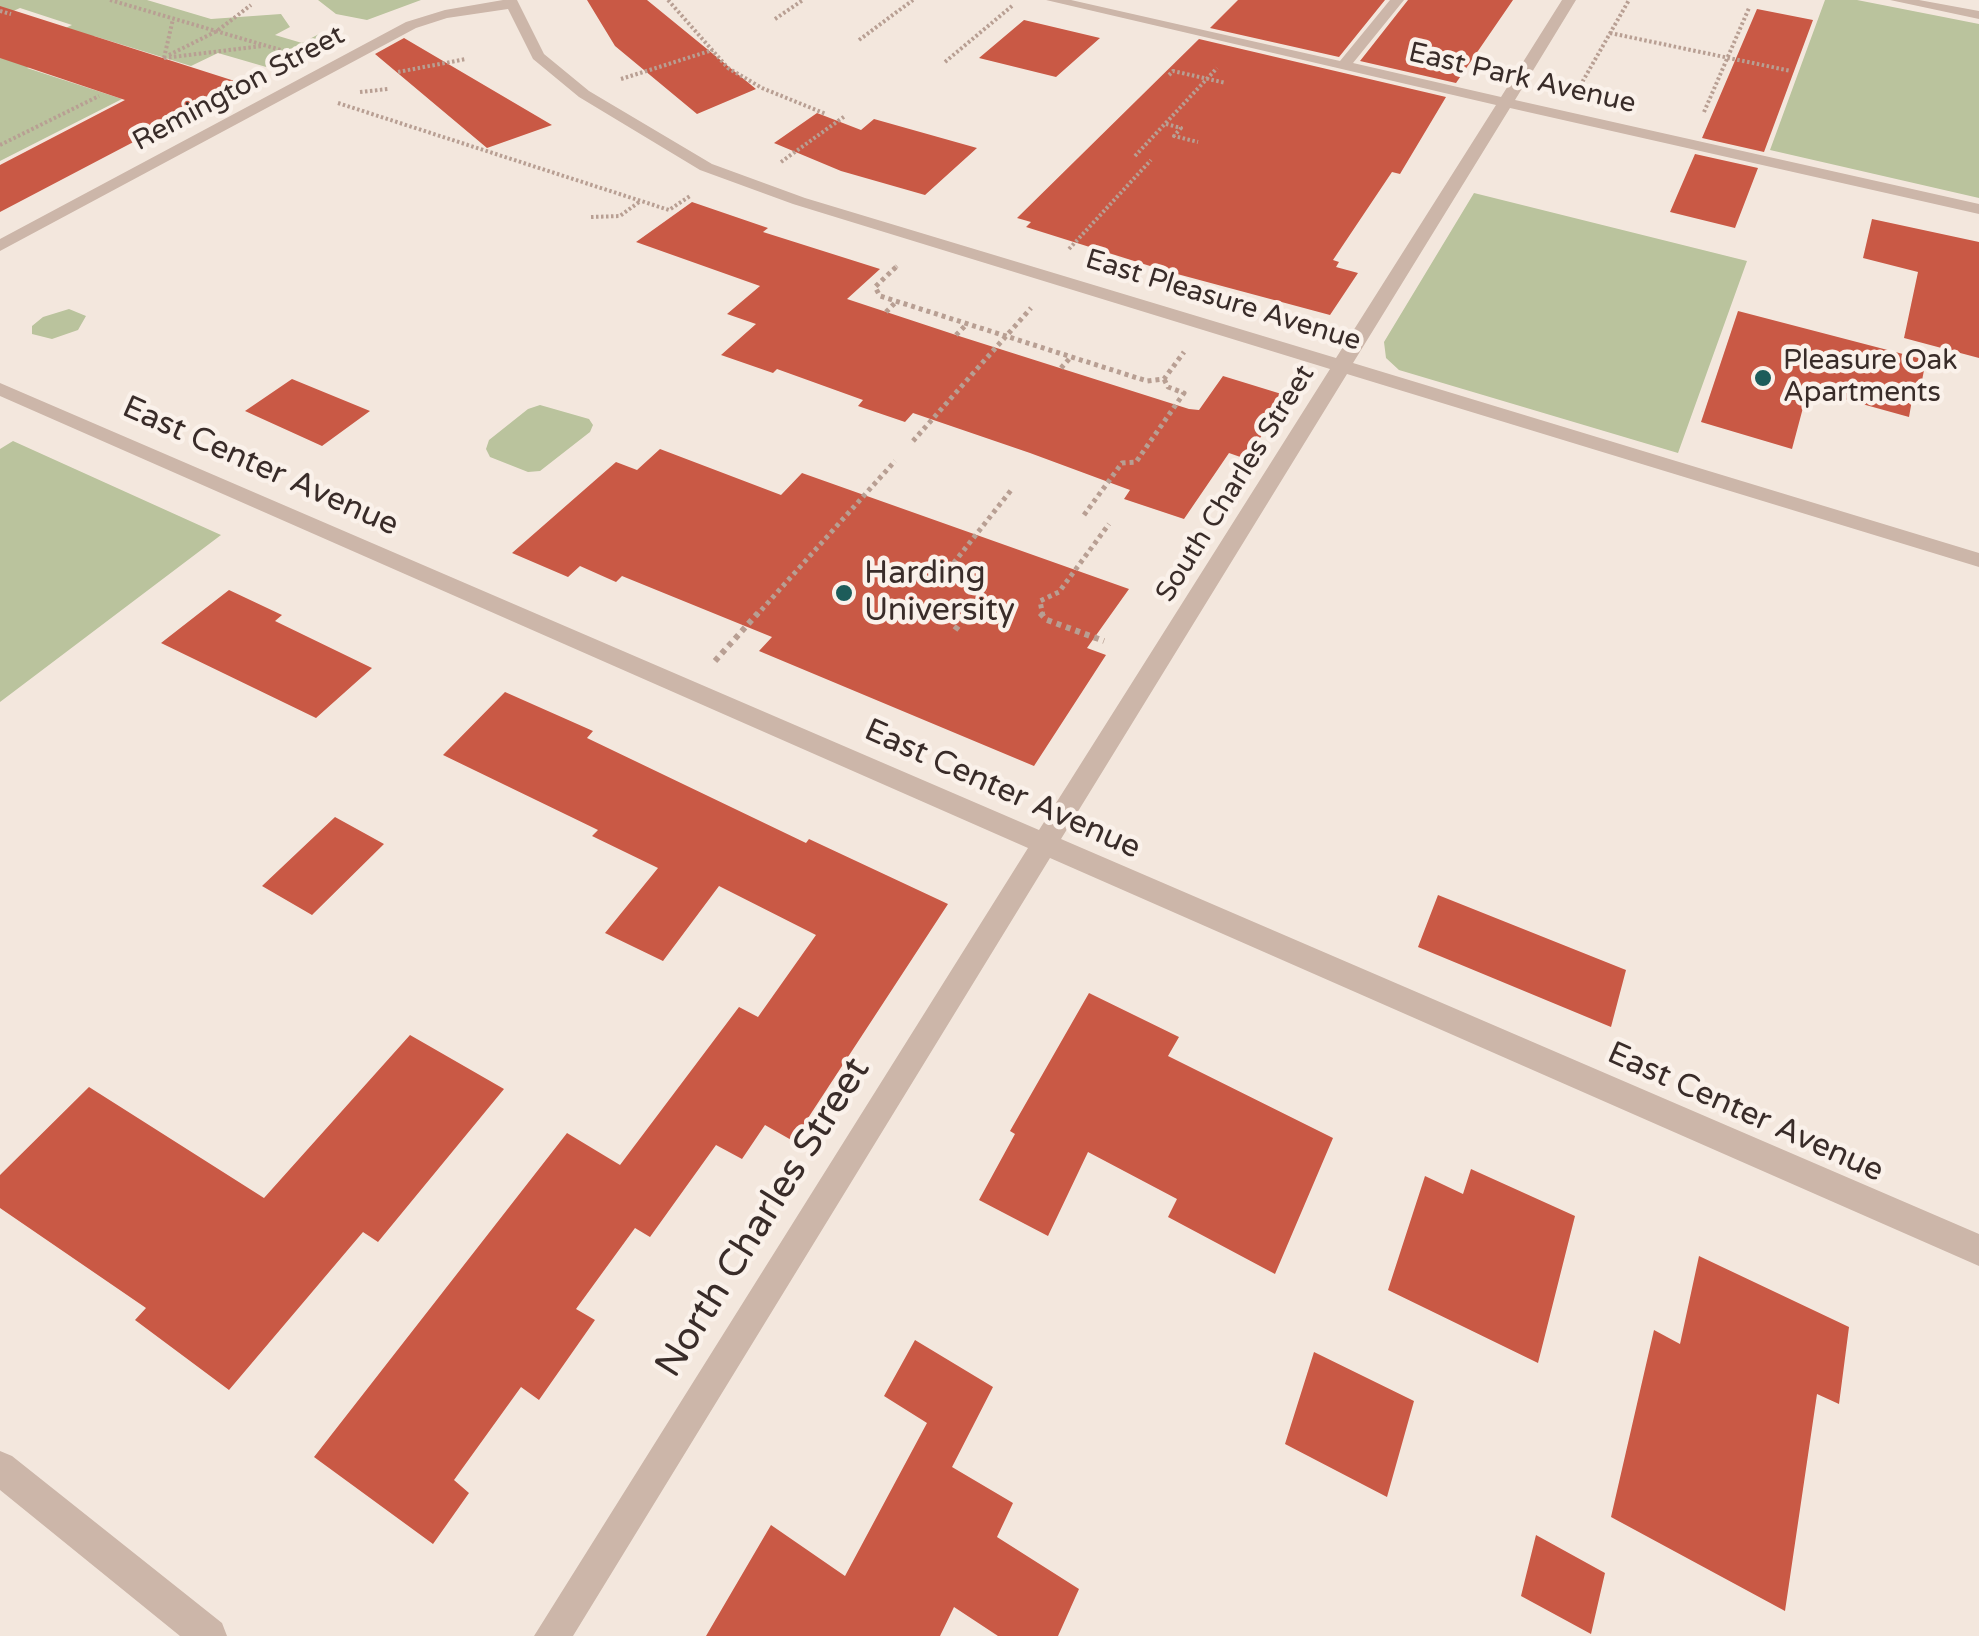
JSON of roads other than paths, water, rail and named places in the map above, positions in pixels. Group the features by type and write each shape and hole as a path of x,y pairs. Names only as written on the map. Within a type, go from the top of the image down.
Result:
{"street":[{"name":"East Park Avenue","path":"1053,0 1979,210"},
{"path":"1344,65 1397,0"},
{"name":"South Charles Street","path":"1046,844 1569,0"},
{"path":"1897,0 1979,16"},
{"name":"Remington Street","path":"0,246 410,25 510,2"},
{"name":"East Pleasure Avenue","path":"510,2 538,56 584,94 706,167 799,201 1979,560"},
{"name":"East Center Avenue","path":"0,389 1979,1250"},
{"name":"North Charles Street","path":"552,1636 1046,844"},
{"path":"0,1468 209,1636"}],"place":[{"name":"Pleasure Oak Apartments","path":"1763,378"},
{"name":"Harding University","path":"844,593"}]}
